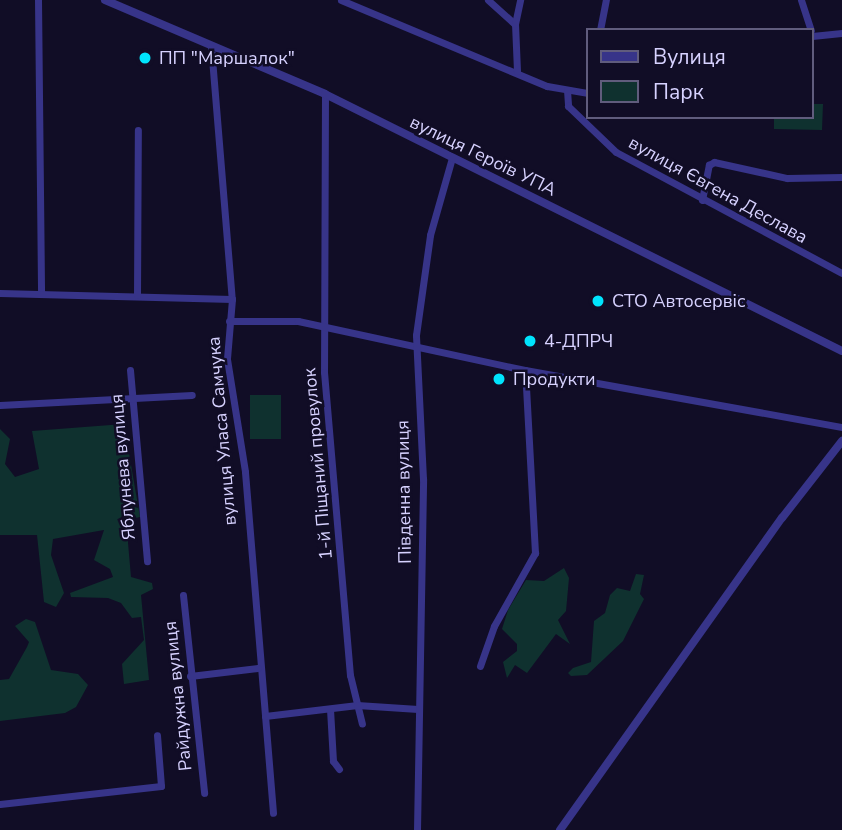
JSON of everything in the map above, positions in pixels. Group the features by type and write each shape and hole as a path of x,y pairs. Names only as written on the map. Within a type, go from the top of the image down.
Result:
{"street":[{"path":"38,0 41,293"},
{"name":"вулиця Героїв УПА","path":"105,0 325,94 842,351"},
{"path":"341,0 517,71 547,86 586,93"},
{"path":"488,0 515,24"},
{"path":"517,71 515,24 520,0"},
{"path":"600,28 606,0"},
{"path":"801,0 810,28"},
{"path":"814,34 842,33"},
{"name":"вулиця Уласа Самчука","path":"211,46 232,299 228,359 245,472 258,668 273,813"},
{"name":"вулиця Євгена Деслава","path":"567,90 568,106 597,139 702,200 842,274"},
{"name":"1-й Піщаний провулок","path":"325,94 327,330 324,372 350,675 362,724"},
{"path":"137,295 138,130"},
{"name":"Південна вулиця","path":"417,830 423,479 418,345 423,271 453,158"},
{"path":"702,200 709,165 714,162 787,178 842,177"},
{"path":"0,293 232,299"},
{"path":"229,321 298,321 327,330 418,345 526,370 842,427"},
{"name":"Яблунева вулиця","path":"130,370 147,561"},
{"path":"480,666 494,626 535,553 526,370"},
{"path":"0,405 192,395"},
{"path":"560,830 782,518 842,441"},
{"name":"Райдужна вулиця","path":"183,595 204,793"},
{"path":"190,676 258,668"},
{"path":"265,716 357,705 418,709"},
{"path":"330,709 333,761 339,769"},
{"path":"0,804 161,786 157,735"}],"green space":[{"path":"814,104 823,104 822,130 774,129 774,119 814,119"},
{"path":"250,395 281,395 281,439 250,439"},
{"path":"124,424 140,517 126,520 131,577 152,583 153,589 141,595 149,680 124,684 122,664 144,640 141,617 132,618 121,603 108,598 71,597 70,593 113,577 110,569 94,560 104,530 53,539 51,555 64,593 56,607 44,602 37,535 0,535 0,429 10,439 5,464 15,477 39,469 32,431"},
{"path":"564,568 569,578 566,611 558,620 570,644 556,634 527,673 515,665 507,678 503,662 517,651 517,644 502,629 508,610 526,580 544,581"},
{"path":"636,574 644,575 640,594 644,599 623,641 587,675 571,676 568,673 573,668 591,662 594,621 605,613 610,595 617,588 630,591"},
{"path":"26,619 35,622 51,670 78,674 88,685 76,707 65,713 0,721 0,680 9,679 27,647 29,642 15,626"}],"place":[{"name":"ПП \"Маршалок\"","path":"145,58"},
{"name":"СТО Автосервіс","path":"598,301"},
{"name":"4-ДПРЧ","path":"530,341"},
{"name":"Продукти","path":"499,379"}]}
